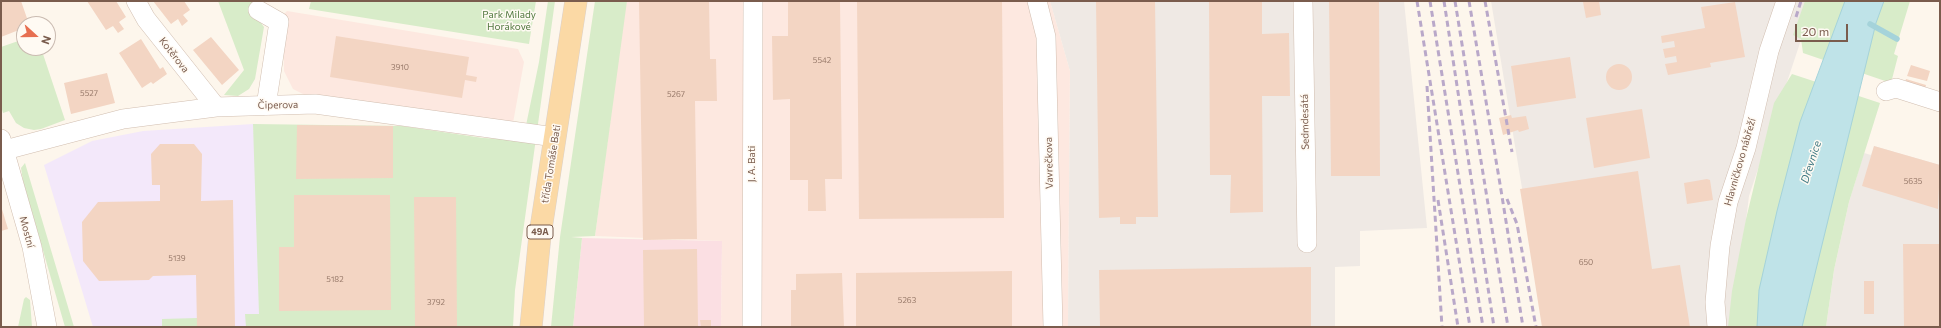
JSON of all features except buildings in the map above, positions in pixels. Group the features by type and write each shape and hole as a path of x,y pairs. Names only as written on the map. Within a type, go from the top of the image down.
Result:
{"main road":[{"name":"třída Tomáše Bati","path":"531,327 540,235 576,1"}],"street":[{"name":"Kotěrova","path":"136,1 146,19 216,107"},
{"name":"J. A. Bati","path":"752,327 753,1"},
{"name":"Vavrečkova","path":"1037,1 1046,38 1053,327"},
{"name":"Sedmdesátá","path":"1303,1 1307,243"},
{"name":"Hlavničkovo nábřeží","path":"1717,327 1716,302 1720,246 1728,202 1746,148 1769,51 1786,1"},
{"path":"258,10 279,22 266,106"},
{"path":"1886,91 1896,88 1940,102"},
{"name":"Čiperova","path":"3,144 123,119 216,107 315,104 555,137"},
{"name":"Mostní","path":"3,144 32,247 47,327"}],"shaded area":[{"path":"626,1 1050,1 1070,71 1068,327 721,327 722,241 595,236"},
{"path":"1050,1 1404,1 1427,228 1360,231 1360,266 1335,267 1335,327 1068,327 1070,71"},
{"path":"1491,1 1814,1 1749,196 1733,327 1545,327"},
{"path":"287,11 518,49 524,62 513,123 319,102 293,89 284,71 283,15"},
{"path":"253,124 259,183 259,314 246,314 246,327 197,327 197,324 191,327 93,327 44,165 92,141 143,131"},
{"path":"1874,146 1940,165 1940,327 1826,327 1834,270 1849,202 1864,153 1871,155"},
{"path":"582,238 722,241 721,327 573,327"}],"green space":[{"path":"218,1 254,1 253,12 264,27 255,79 249,89 238,96 224,95 244,70"},
{"name":"Park Milady Horákové","path":"311,1 536,1 529,44 309,9"},
{"path":"548,1 555,1 515,290 513,327 246,327 245,314 259,314 253,124 402,126 483,138 523,140 539,62"},
{"path":"595,1 627,1 595,236 571,237 582,238 573,327 551,327 560,237"},
{"path":"1805,1 1910,1 1894,54 1898,56 1891,83 1803,53 1801,39 1793,35"},
{"path":"16,42 16,56 44,56 65,120 34,130 24,128 16,123 9,111 3,113 1,106 1,47"},
{"path":"1792,74 1880,103 1849,202 1834,270 1826,327 1728,327 1732,291 1746,219 1774,103"},
{"path":"25,163 74,327 65,327 23,181 21,168"},
{"path":"26,297 30,300 32,327 18,327 24,299"},
{"path":"197,318 197,327 162,327 162,319"}],"water":[{"name":"Dřevnice","path":"1845,1 1884,1 1876,23 1802,327 1757,327 1759,290 1777,211 1800,122"}],"waterway":[{"path":"1870,24 1897,39"}],"railway":[{"path":"1417,1 1470,327"},
{"path":"1430,1 1483,327"},
{"path":"1444,1 1494,327"},
{"path":"1455,1 1508,327"},
{"path":"1469,1 1523,327"},
{"path":"1485,1 1512,152"},
{"path":"1796,17 1801,1"},
{"path":"1427,86 1442,327"},
{"path":"1507,199 1517,224 1536,327"},
{"path":"1438,200 1458,327"}]}
